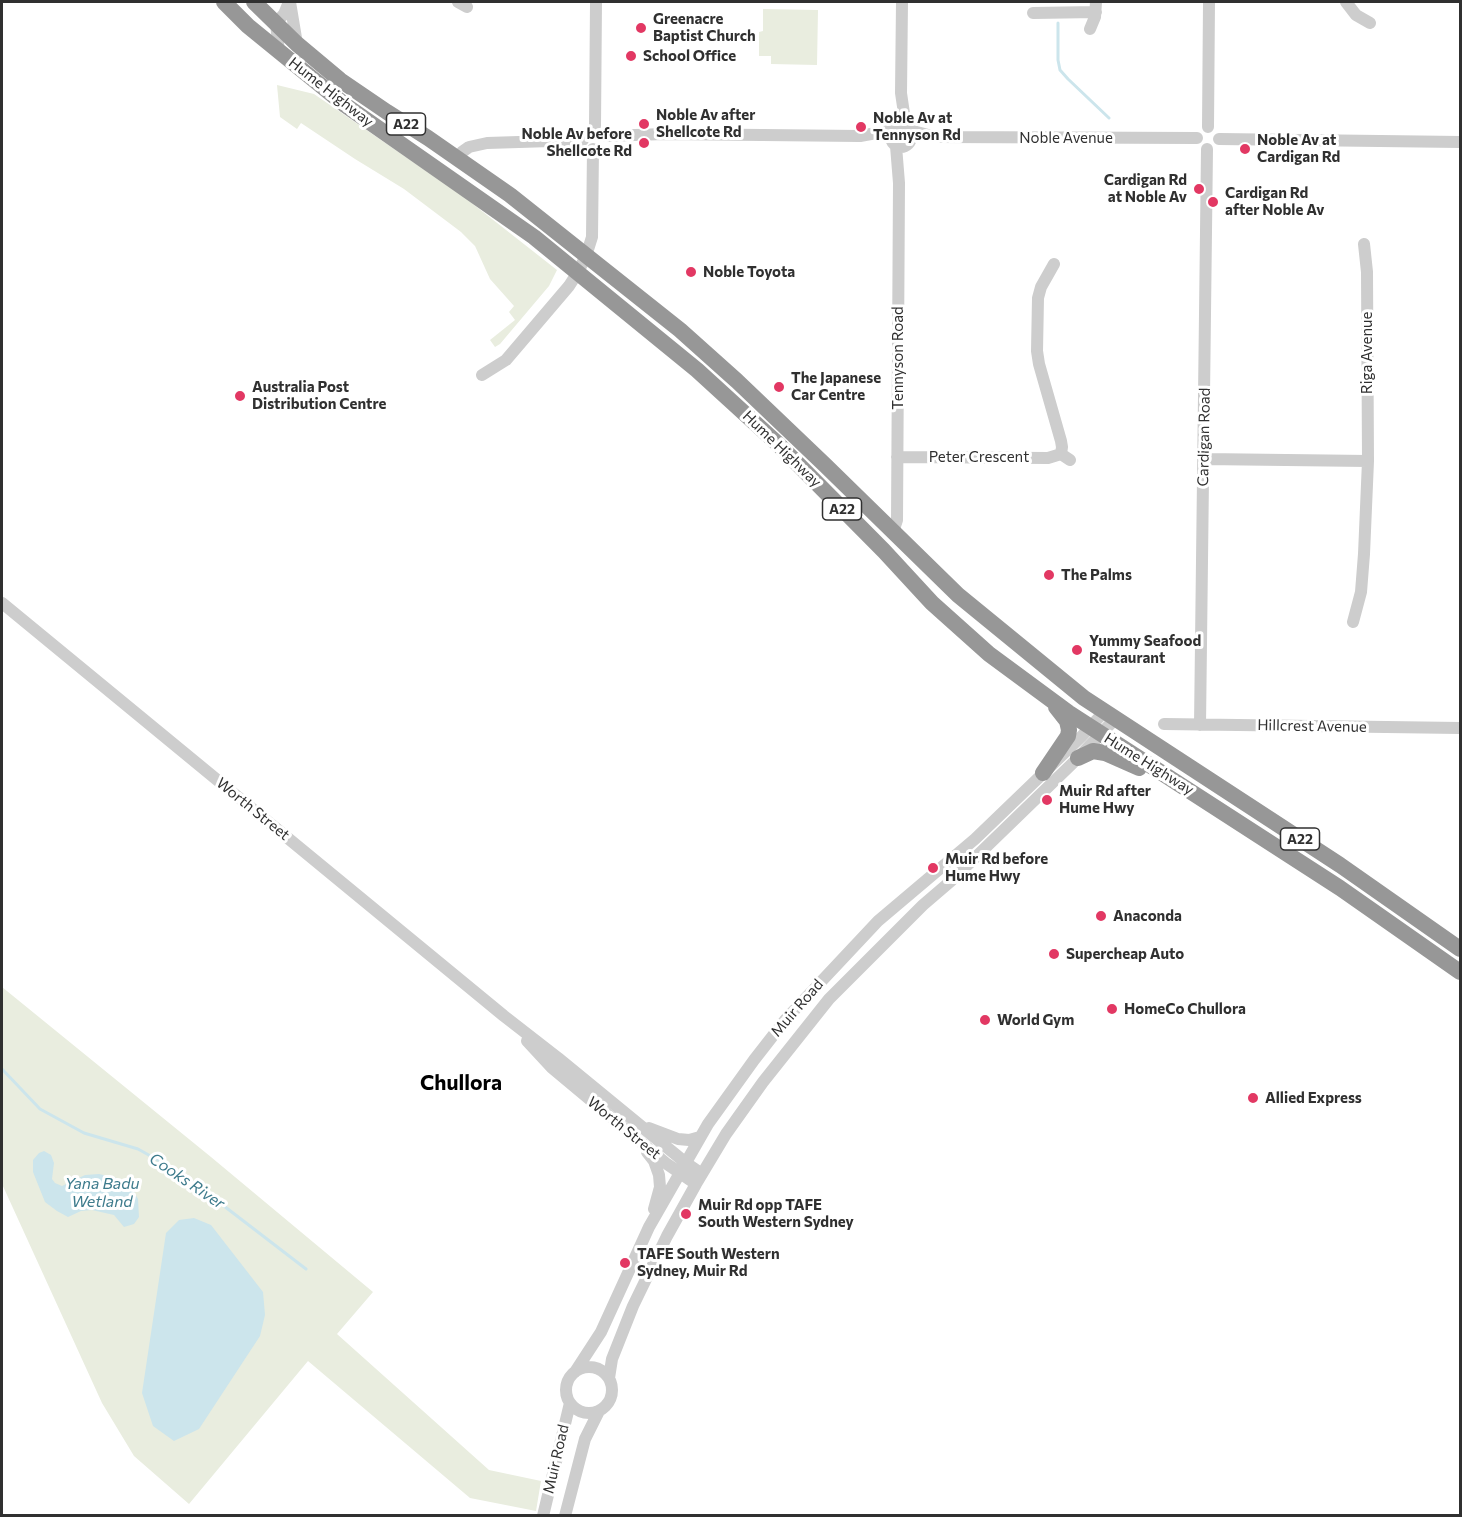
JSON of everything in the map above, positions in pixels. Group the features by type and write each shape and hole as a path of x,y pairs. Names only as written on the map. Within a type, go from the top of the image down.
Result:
{"highway":[{"name":"Hume Highway","path":"224,2 248,26 345,105 534,237 697,370 778,444 933,603 989,654 1096,731 1340,888 1461,972"},
{"name":"Hume Highway","path":"254,2 297,44 340,80 510,195 680,330 825,465 958,595 1066,683 1110,715 1340,865 1461,949"},
{"path":"1041,692 1061,712 1067,721 1069,730 1066,741 1043,773"},
{"path":"1078,758 1094,751 1105,753 1197,795"}],"street":[{"path":"279,52 276,23 290,2"},
{"path":"290,2 297,44"},
{"path":"595,126 596,2"},
{"path":"901,129 902,2"},
{"path":"1208,127 1209,2"},
{"path":"1346,2 1356,15 1370,23"},
{"path":"1033,13 1096,7 1090,29"},
{"path":"595,126 602,126 606,129 606,136 593,149 587,148 583,140 595,126"},
{"path":"1208,127 1216,131 1219,139 1215,147 1207,149 1200,146 1197,138 1200,130 1208,127"},
{"path":"901,129 912,136 901,145 890,137 901,129"},
{"name":"Noble Avenue","path":"606,136 664,134 860,136 901,129 936,137 1197,138"},
{"name":"Noble Avenue","path":"860,136 901,145 936,137"},
{"path":"1219,139 1461,142"},
{"path":"456,158 469,147 487,142 583,140"},
{"name":"Tennyson Road","path":"893,532 897,520 899,183 904,154 901,145"},
{"path":"482,375 506,360 569,286 586,256 592,237 593,149"},
{"name":"Cardigan Road","path":"1200,725 1207,149"},
{"name":"Riga Avenue","path":"1353,622 1361,592 1365,554 1368,461 1367,272 1364,244"},
{"name":"Peter Crescent","path":"897,457 1065,457 1037,351 1038,298 1041,287 1054,264"},
{"path":"1204,459 1368,461"},
{"name":"Worth Street","path":"2,603 558,1058 634,1129 699,1179"},
{"name":"Muir Road","path":"609,1378 616,1349 644,1280 726,1134 763,1082 829,999 923,905 951,881 1078,758 1110,715"},
{"name":"Hillcrest Avenue","path":"1164,724 1461,728"},
{"name":"Muir Road","path":"575,1371 601,1332 649,1227 700,1137 786,1019 878,921 975,839 1043,773 1096,731"},
{"path":"634,1129 678,1139 689,1140 700,1137"},
{"path":"634,1129 654,1161 659,1175 660,1187 649,1227"},
{"path":"589,1367 604,1372 612,1384 608,1404 599,1411 586,1413 574,1408 566,1390 570,1377 575,1371 589,1367"},
{"name":"Muir Road","path":"543,1515 570,1403"},
{"name":"Muir Road","path":"565,1515 585,1439 599,1411"}],"shaded area":[{"path":"763,9 818,10 817,65 771,64 771,56 759,56 759,32 763,31"},
{"path":"277,85 314,94 464,197 557,270 549,286 500,344 495,347 490,340 515,320 509,312 514,306 490,279 475,246 461,232 404,189 301,123 297,129 280,117"},
{"path":"2,987 373,1292 337,1334 489,1470 541,1481 536,1511 470,1498 308,1361 189,1504 134,1456 102,1403 2,1184"}],"water":[{"name":"Yana Badu Wetland","path":"44,1151 51,1155 54,1163 52,1179 62,1186 85,1175 99,1174 130,1184 138,1199 139,1217 134,1224 124,1227 114,1215 92,1210 81,1211 68,1217 45,1202 33,1172 33,1160"},
{"path":"194,1218 211,1225 263,1292 265,1315 260,1336 199,1429 174,1441 153,1426 142,1393 166,1233 179,1220"}],"waterway":[{"path":"1058,23 1060,70 1109,118"},
{"name":"Cooks River","path":"2,1069 40,1109 84,1133 138,1149 181,1173 306,1269"}],"place":[{"name":"Greenacre Baptist Church","path":"641,28"},
{"name":"School Office","path":"631,56"},
{"name":"Noble Av after Shellcote Rd","path":"644,124"},
{"name":"Noble Av at Tennyson Rd","path":"861,127"},
{"name":"Noble Av before Shellcote Rd","path":"644,143"},
{"name":"Noble Av at Cardigan Rd","path":"1245,149"},
{"name":"Cardigan Rd at Noble Av","path":"1199,189"},
{"name":"Cardigan Rd after Noble Av","path":"1213,202"},
{"name":"Noble Toyota","path":"691,272"},
{"name":"The Japanese Car Centre","path":"779,387"},
{"name":"Australia Post Distribution Centre","path":"240,396"},
{"name":"The Palms","path":"1049,575"},
{"name":"Yummy Seafood Restaurant","path":"1077,650"},
{"name":"Muir Rd after Hume Hwy","path":"1047,800"},
{"name":"Muir Rd before Hume Hwy","path":"933,868"},
{"name":"Anaconda","path":"1101,916"},
{"name":"Supercheap Auto","path":"1054,954"},
{"name":"HomeCo Chullora","path":"1112,1009"},
{"name":"World Gym","path":"985,1020"},
{"name":"Allied Express","path":"1253,1098"},
{"name":"Muir Rd opp TAFE South Western Sydney","path":"686,1214"},
{"name":"TAFE South Western Sydney, Muir Rd","path":"625,1263"}],"district":[{"name":"Chullora","path":"461,1083"}]}
